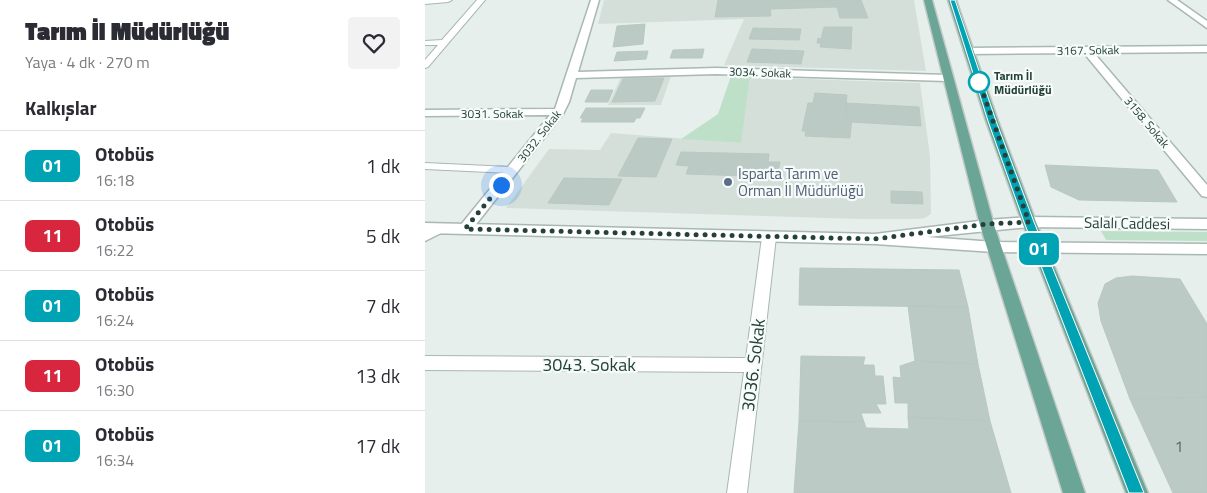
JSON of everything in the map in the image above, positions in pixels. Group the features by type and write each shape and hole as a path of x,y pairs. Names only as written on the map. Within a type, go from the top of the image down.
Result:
{"main road":[{"path":"928,0 987,224 1074,493"},
{"path":"952,0 1029,222 1137,493"}],"street":[{"name":"3032. Sokak","path":"465,229 559,112 564,102 595,0"},
{"path":"1172,0 1207,25"},
{"name":"3167. Sokak","path":"969,51 1207,49"},
{"name":"3158. Sokak","path":"1087,50 1207,193"},
{"name":"3034. Sokak","path":"572,75 716,71 947,78"},
{"name":"3031. Sokak","path":"425,113 559,112"},
{"name":"Salalı Caddesi","path":"875,239 987,224 1029,222 1207,224"},
{"path":"429,231 465,229 875,239"},
{"name":"Salalı Caddesi","path":"875,239 994,247 1207,250"}],"lane":[{"path":"425,2 448,0"},
{"path":"425,65 481,0"},
{"path":"425,43 445,42"},
{"path":"425,166 512,170"},
{"name":"3036. Sokak","path":"737,493 769,237"},
{"name":"3043. Sokak","path":"425,363 753,365"}],"shaded area":[{"path":"604,0 914,0 926,71 724,65 744,19 598,24"},
{"path":"671,76 661,105 608,105 621,77"},
{"name":"Isparta Tarım ve Orman İl Müdürlüğü","path":"750,77 920,83 930,156 931,214 925,218 918,219 860,219 506,208 549,149 600,150 611,133 740,143"}],"green space":[{"path":"731,76 750,77 741,143 681,139 718,114"},
{"path":"1101,231 1207,232 1207,241 1106,240"}],"building":[{"path":"718,0 861,0 868,18 840,18 837,7 770,9 771,16 715,17"},
{"path":"645,24 643,44 613,47 617,26"},
{"path":"824,27 852,27 851,49 820,47 821,43 817,43 818,38 821,39"},
{"path":"753,28 801,29 799,40 749,39"},
{"path":"704,49 702,58 670,58 673,50"},
{"path":"752,49 804,51 801,64 747,62"},
{"path":"648,51 646,59 614,61 617,52"},
{"path":"664,78 655,101 612,102 623,79"},
{"path":"591,90 613,90 608,102 585,102"},
{"path":"815,93 847,95 845,116 852,117 850,138 805,136 806,131 802,131 808,103 813,103"},
{"path":"846,103 919,107 921,126 851,122 852,117 845,116"},
{"path":"586,108 645,108 640,118 636,118 634,122 581,122 583,118 580,118"},
{"path":"638,138 672,139 656,177 618,176"},
{"path":"681,152 769,154 768,162 780,162 777,177 686,174 689,166 676,165"},
{"path":"1045,165 1158,170 1177,202 1079,200 1051,187"},
{"path":"564,178 622,179 609,205 548,203"},
{"path":"891,191 922,192 923,204 891,203"},
{"path":"800,268 959,270 968,307 799,305"},
{"path":"1132,276 1180,279 1207,324 1207,397 1130,399 1101,321 1098,303 1105,284 1116,278"},
{"path":"908,306 968,307 978,364 915,361"},
{"path":"801,356 865,357 863,365 874,365 875,376 883,376 886,404 876,404 881,413 861,413 864,422 799,421"},
{"path":"915,361 978,364 990,421 908,417 908,403 895,403 893,377 901,378 900,366"},
{"path":"1207,397 1207,493 1173,493 1130,399"},
{"path":"908,417 990,421 1011,493 794,493 799,421 864,422 866,428 909,429"}],"bus line":[{"name":"01","path":"952,0 992,121 1052,284 1137,493"}],"place":[{"name":"Tarım İl Müdürlüğü","path":"979,82"},
{"name":"Isparta Tarım ve Orman İl Müdürlüğü","path":"728,182"}],"route":[{"path":"501,185 465,229 875,239 987,224 1029,222 979,82"}]}
